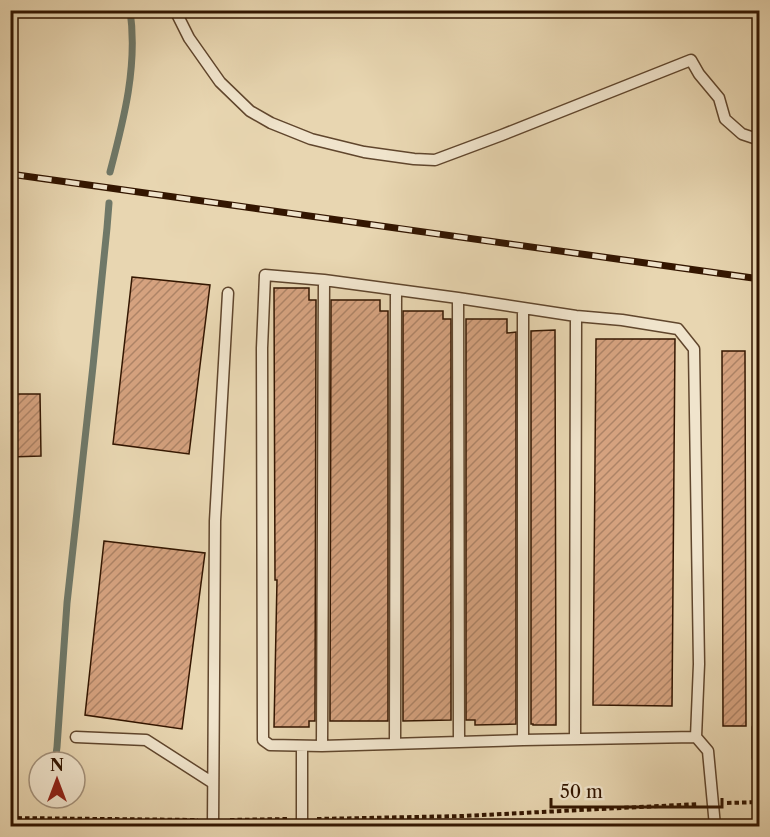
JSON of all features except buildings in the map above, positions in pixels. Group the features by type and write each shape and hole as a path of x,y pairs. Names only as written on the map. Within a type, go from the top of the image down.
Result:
{"lane":[{"path":"175,10 189,38 220,82 250,111 271,123 311,139 364,152 435,160 691,60 699,74 719,98 725,120 742,134 759,140"},
{"path":"696,737 322,746 270,745 263,741 262,348 265,275 324,280 678,329 694,349 699,664 696,737 708,751 716,826"},
{"path":"322,746 324,280"},
{"path":"395,743 396,290"},
{"path":"213,823 214,521 228,293"},
{"path":"458,298 459,741"},
{"path":"523,309 523,740"},
{"path":"575,739 576,316"},
{"path":"758,728 759,758"},
{"path":"76,737 146,740 213,783"},
{"path":"302,746 302,823"}],"path":[{"path":"10,818 302,823 759,802"}],"waterway":[{"path":"110,172 125,112 131,71 130,10"},
{"path":"57,750 67,603 109,203"}],"railway":[{"path":"10,174 760,279"}]}
